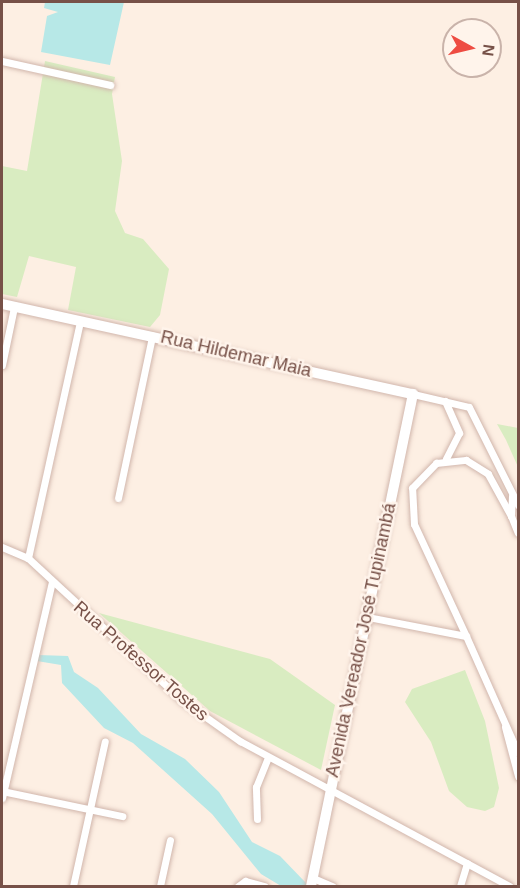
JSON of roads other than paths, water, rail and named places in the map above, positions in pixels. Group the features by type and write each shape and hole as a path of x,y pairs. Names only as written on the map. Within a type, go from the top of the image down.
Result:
{"street":[{"path":"2,61 110,85"},
{"name":"Rua Hildemar Maia","path":"2,304 469,407 512,494"},
{"path":"2,365 14,307"},
{"path":"28,558 80,321"},
{"path":"118,498 152,336"},
{"name":"Avenida Vereador José Tupinambá","path":"312,882 413,394"},
{"path":"445,401 459,433 446,459 417,479 410,511 519,753"},
{"path":"446,459 482,468 519,533"},
{"path":"511,516 512,494"},
{"path":"512,494 519,505"},
{"name":"Rua Professor Tostes","path":"2,547 28,558 183,701 268,758 509,886"},
{"path":"52,582 2,794 122,816"},
{"path":"368,617 466,636"},
{"path":"504,721 519,776"},
{"path":"73,886 88,808 105,741"},
{"path":"257,819 256,787 268,758"},
{"path":"160,886 170,840"},
{"path":"460,886 467,863"},
{"path":"238,886 244,881 264,886"},
{"path":"312,882 332,886"}],"water":[{"path":"45,2 124,2 110,65 41,52 47,16 58,12 44,8"},
{"path":"38,655 68,656 74,672 98,688 141,734 185,759 219,792 252,842 280,856 306,883 320,886 281,886 261,874 212,814 133,743 104,728 62,683 61,665 37,661"}]}
